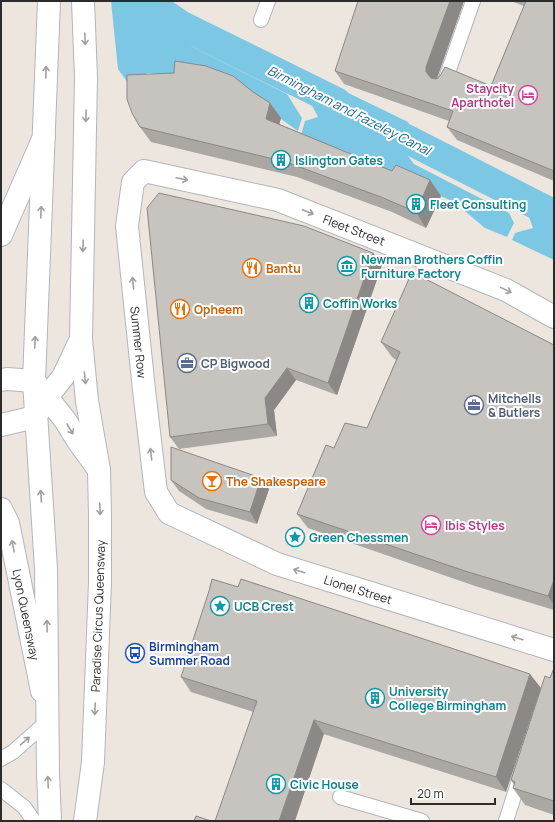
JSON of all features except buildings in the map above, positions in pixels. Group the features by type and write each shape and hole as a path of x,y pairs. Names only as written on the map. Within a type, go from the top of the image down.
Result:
{"street":[{"path":"49,1 34,381 35,417 46,569 48,773 50,821"},
{"path":"83,1 86,78 81,339 87,401 99,470"},
{"path":"1,234 44,136"},
{"name":"Fleet Street","path":"144,171 278,200 506,290 554,317"},
{"name":"Summer Row","path":"144,171 133,182 127,226 156,492 168,513"},
{"path":"1,425 35,417 47,397 63,377 81,339"},
{"path":"1,380 34,381 65,420 99,470"},
{"name":"Paradise Circus Queensway","path":"85,821 93,762 100,582 99,470"},
{"name":"Lyon Queensway","path":"1,508 8,523 48,721"},
{"name":"Lionel Street","path":"168,513 277,564 554,650"}],"lane":[{"path":"260,20 268,1"},
{"path":"444,84 473,1"},
{"path":"1,759 13,752 48,721"},
{"path":"506,821 525,763"},
{"path":"1,789 24,807 34,821"},
{"path":"340,797 422,821"}],"water":[{"path":"111,1 169,1 182,9 195,26 207,37 188,34 183,35 191,46 287,94 302,118 298,131 264,107 185,76 147,73 140,100 118,69"},
{"path":"301,84 321,88 332,85 408,122 413,135 423,147 405,152 414,164 509,213 514,223 507,237 485,228 454,202 301,135 305,121 318,117"},
{"path":"516,194 539,199 548,195 554,198 554,260 512,240 515,233 533,228 526,209"}],"waterway":[{"name":"Birmingham and Fazeley Canal","path":"146,1 181,25 337,102"},
{"name":"Birmingham and Fazeley Canal","path":"387,129 554,214"}],"place":[{"name":"Staycity Aparthotel","path":"528,95"},
{"name":"Islington Gates","path":"281,160"},
{"name":"Fleet Consulting","path":"416,204"},
{"name":"Newman Brothers Coffin Furniture Factory","path":"347,266"},
{"name":"Bantu","path":"252,268"},
{"name":"Coffin Works","path":"309,303"},
{"name":"Opheem","path":"180,309"},
{"name":"CP Bigwood","path":"187,363"},
{"name":"Mitchells & Butlers","path":"474,405"},
{"name":"The Shakespeare","path":"212,481"},
{"name":"Ibis Styles","path":"431,525"},
{"name":"Green Chessmen","path":"295,537"},
{"name":"UCB Crest","path":"220,606"},
{"name":"Birmingham Summer Road","path":"135,653"},
{"name":"University College Birmingham","path":"375,698"},
{"name":"Civic House","path":"276,784"}]}
